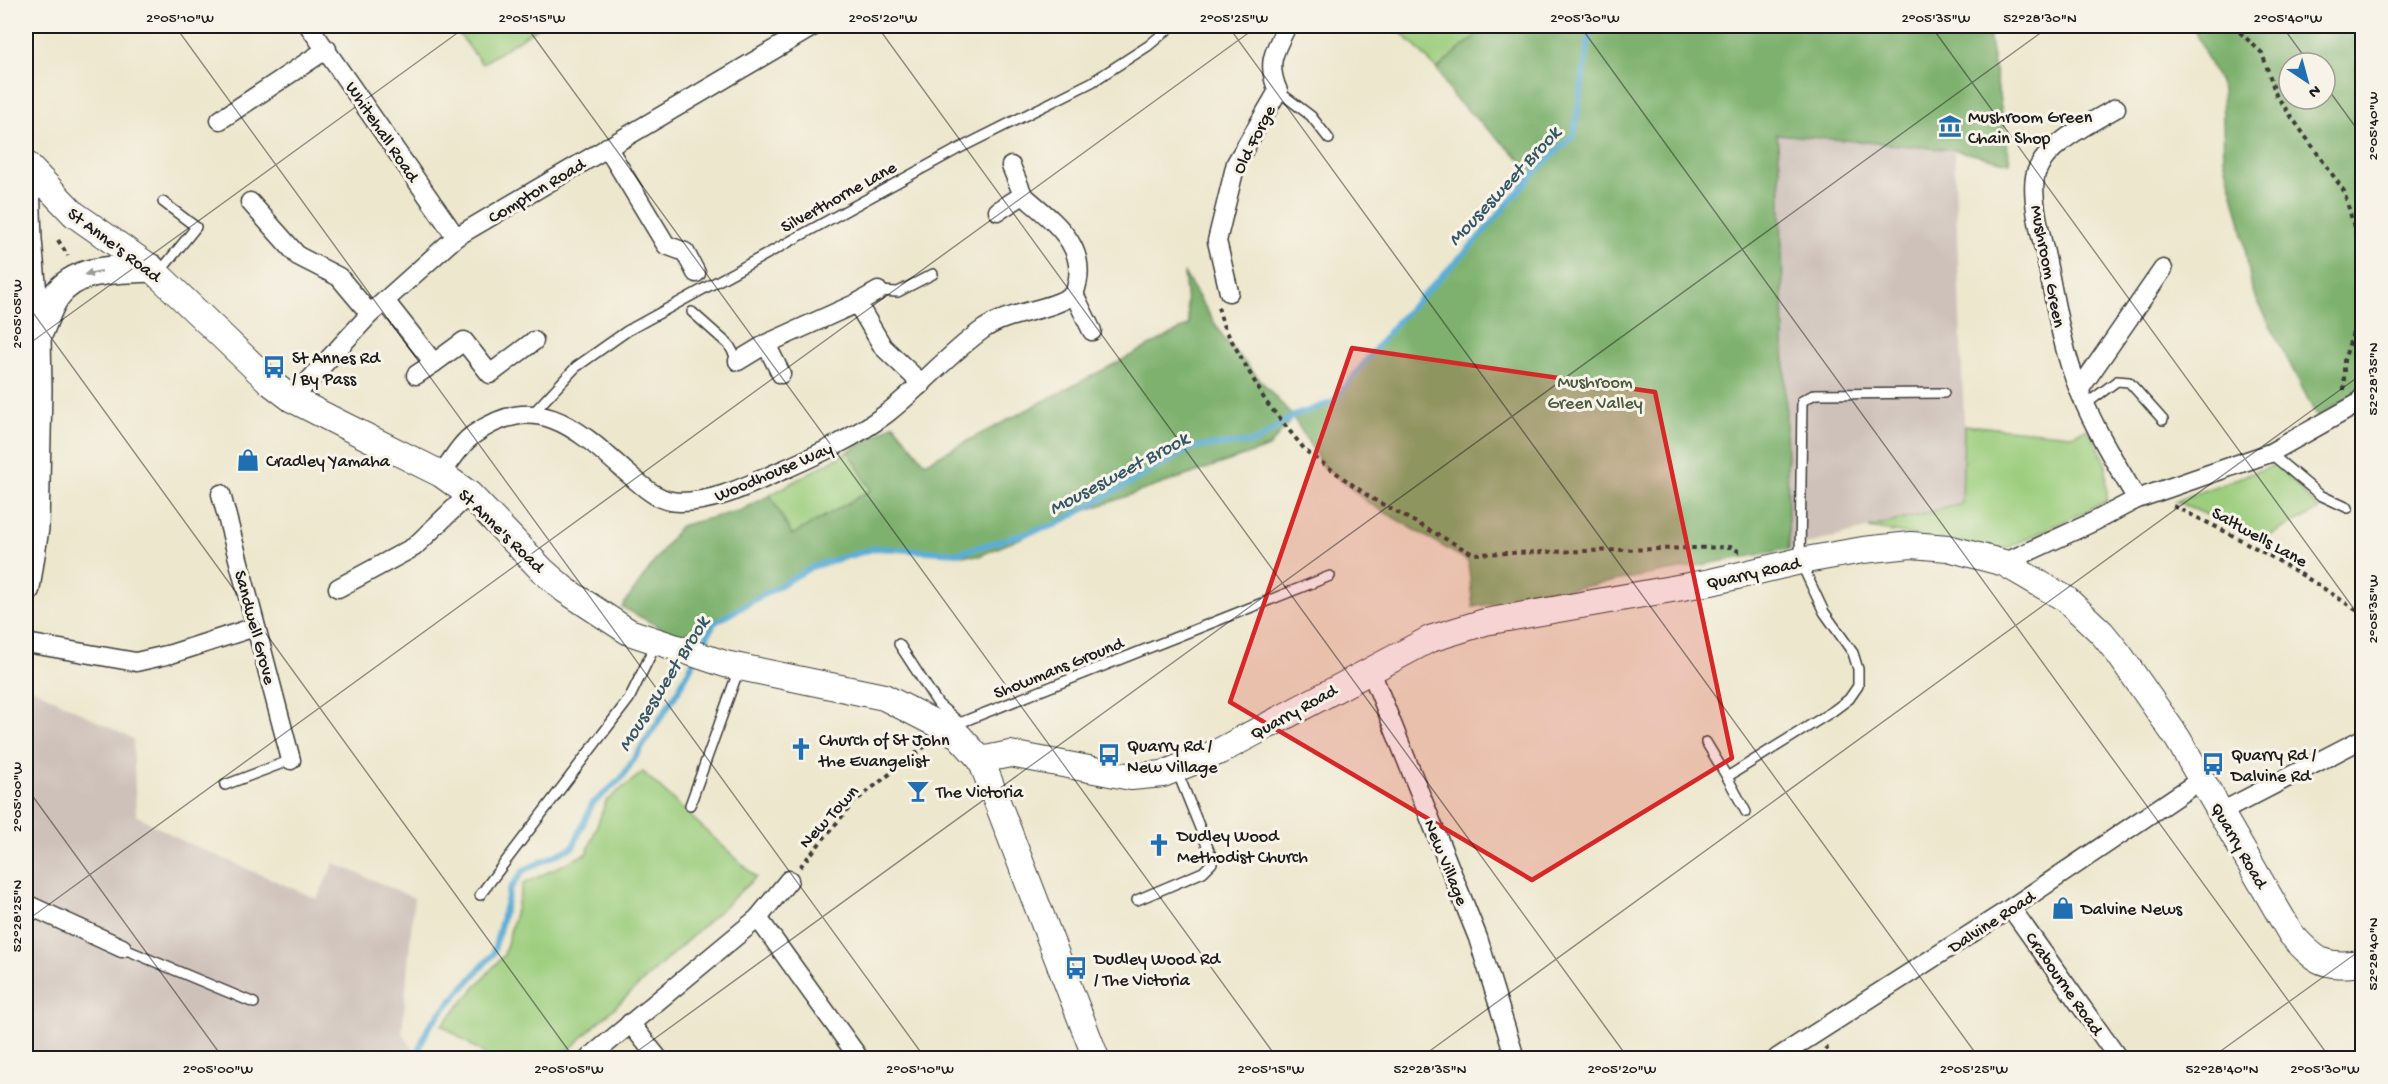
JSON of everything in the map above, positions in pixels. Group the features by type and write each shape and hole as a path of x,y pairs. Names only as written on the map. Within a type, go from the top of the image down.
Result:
{"main road":[{"path":"26,182 28,240 38,336 26,588"},
{"path":"38,336 56,296 72,280 94,272 155,271"}],"street":[{"name":"Whitehall Road","path":"309,26 456,237"},
{"name":"Compton Road","path":"292,399 370,314 456,237 814,26"},
{"name":"Old Forge","path":"1229,292 1217,241 1219,230 1236,164 1278,91 1271,76 1271,66 1275,50 1287,26"},
{"path":"220,120 327,49"},
{"name":"Mushroom Green","path":"2116,108 2052,148 2035,174 2036,213 2065,348 2082,397 2108,450 2137,499"},
{"path":"607,147 666,245 685,252 696,273"},
{"name":"St Anne's Road","path":"26,164 74,214 155,271 271,383 292,399 441,474 469,494 542,570 565,590 629,632 732,666 884,697 954,726 958,735 981,760"},
{"path":"1011,166 1023,195 1068,236 1079,269 1078,284 1074,294 1092,331"},
{"path":"998,211 1023,195"},
{"path":"250,202 298,255 339,278 370,314"},
{"path":"2082,397 2163,269"},
{"path":"738,361 766,344 857,303 878,291"},
{"name":"Woodhouse Way","path":"532,413 562,423 587,438 660,499 694,502 733,492 836,446 886,414 963,345 988,327 1025,311 1066,300 1074,294"},
{"path":"386,302 434,363"},
{"path":"857,303 883,347 922,384"},
{"path":"416,375 464,341 490,374 534,341"},
{"path":"766,344 780,374"},
{"path":"2004,563 2137,499 2270,453 2357,404"},
{"path":"441,474 471,436 500,421 532,413"},
{"name":"Sandwell Grove","path":"221,494 291,760"},
{"path":"338,588 414,547 469,494"},
{"name":"Quarry Road","path":"981,760 1010,754 1131,777 1177,770 1218,752 1430,639 1485,622 1711,582 1863,549 1911,545 1947,548 2004,563 2066,599 2102,633 2178,739 2292,934 2305,949 2328,965 2362,963"},
{"path":"26,643 136,662 171,654 255,627"},
{"name":"New Village","path":"1370,669 1478,938 1515,1059"},
{"path":"2222,812 2362,739"},
{"path":"981,760 1096,1059"},
{"name":"Dalvine Road","path":"1777,1059 2012,908 2202,779"},
{"path":"589,1059 758,918 789,880"},
{"path":"26,904 122,948"},
{"name":"Crabourne Road","path":"2012,908 2118,1059"},
{"path":"758,918 859,1059"},
{"path":"630,1023 658,1059"}],"lane":[{"name":"Silverthorne Lane","path":"532,413 576,367 627,331 956,150 1092,82 1148,46 1172,26"},
{"path":"1278,91 1311,116 1329,139"},
{"path":"155,271 196,226 163,202"},
{"path":"878,291 898,292 933,274"},
{"path":"692,312 729,345 738,361"},
{"path":"2082,397 2123,380 2129,382 2163,420"},
{"path":"1727,777 1833,711 1849,699 1858,686 1858,669 1853,653 1824,612 1800,561 1802,401 1815,394 1944,393"},
{"path":"2270,453 2320,495 2348,508"},
{"name":"Showmans Ground","path":"954,726 1330,576"},
{"path":"480,895 629,699 662,644"},
{"path":"899,644 954,726"},
{"path":"690,805 732,666"},
{"path":"1706,742 1746,812"},
{"path":"225,785 291,760"},
{"path":"1137,900 1203,872 1212,863 1177,770"},
{"path":"122,948 254,1003"}],"path":[{"path":"2233,26 2262,53 2276,95 2344,191 2362,256"},
{"path":"58,240 62,235"},
{"path":"51,240 58,240"},
{"path":"58,240 68,256"},
{"path":"2357,404 2344,360 2362,305"},
{"path":"1274,413 1306,451 1371,498 1473,554 1731,547 1772,568"},
{"name":"Saltwells Lane","path":"2137,499 2169,504 2234,534 2316,582 2362,614"},
{"name":"New Town","path":"789,880 854,802 954,726"}],"highlighted area":[{"path":"1352,348 1655,392 1732,758 1532,880 1230,702"}],"shaded area":[{"path":"1777,134 1954,150 1964,425 1962,504 1789,549 1780,166"},
{"path":"28,686 133,739 136,815 181,840 317,899 334,863 414,898 402,1033 420,1058 26,1058 26,693"}],"green space":[{"path":"453,26 540,26 482,64"},
{"path":"1395,26 1487,26 1437,69"},
{"name":"Mushroom Green Valley","path":"1487,26 1985,26 1989,34 2010,163 1954,150 1777,134 1780,166 1789,549 1473,607 1468,561 1367,502 1323,466 1293,417 1269,447 1084,511 979,556 876,548 814,566 714,623 676,636 622,607 680,526 742,510 770,495 792,535 871,490 849,451 894,424 925,463 1189,325 1184,273 1225,340 1292,416 1333,402 1397,322 1476,241 1535,173 1453,97 1437,69"},
{"path":"2192,26 2362,26 2362,384 2353,396 2317,417 2252,290 2241,224 2224,159 2222,89"},
{"path":"1964,425 2071,435 2088,429 2106,462 2107,501 2003,550 1869,528 1962,504"},
{"path":"849,451 871,490 792,535 770,495"},
{"path":"2277,464 2319,510 2262,539 2175,501"},
{"path":"643,772 756,877 560,1058 490,1058 442,1025 504,955 523,884 587,853 606,801"}],"waterway":[{"name":"Mousesweet Brook","path":"700,650 714,623 814,566 876,548 958,553 1055,525 1194,447 1256,442 1293,416 1333,402 1397,322 1476,241 1535,172 1574,135 1591,26"},
{"name":"Mousesweet Brook","path":"415,1058 429,1026 493,954 510,889 524,870 573,847 592,804 621,779 678,691 695,659"}],"place":[{"name":"Mushroom Green Chain Shop","path":"1950,126"},
{"name":"St Annes Rd / By Pass","path":"274,367"},
{"name":"Cradley Yamaha","path":"248,460"},
{"name":"Church of St John the Evangelist","path":"801,749"},
{"name":"Quarry Rd / New Village","path":"1109,755"},
{"name":"Quarry Rd / Dalvine Rd","path":"2213,764"},
{"name":"The Victoria","path":"918,791"},
{"name":"Dudley Wood Methodist Church","path":"1159,845"},
{"name":"Dalvine News","path":"2063,908"},
{"name":"Dudley Wood Rd / The Victoria","path":"1076,968"}]}
